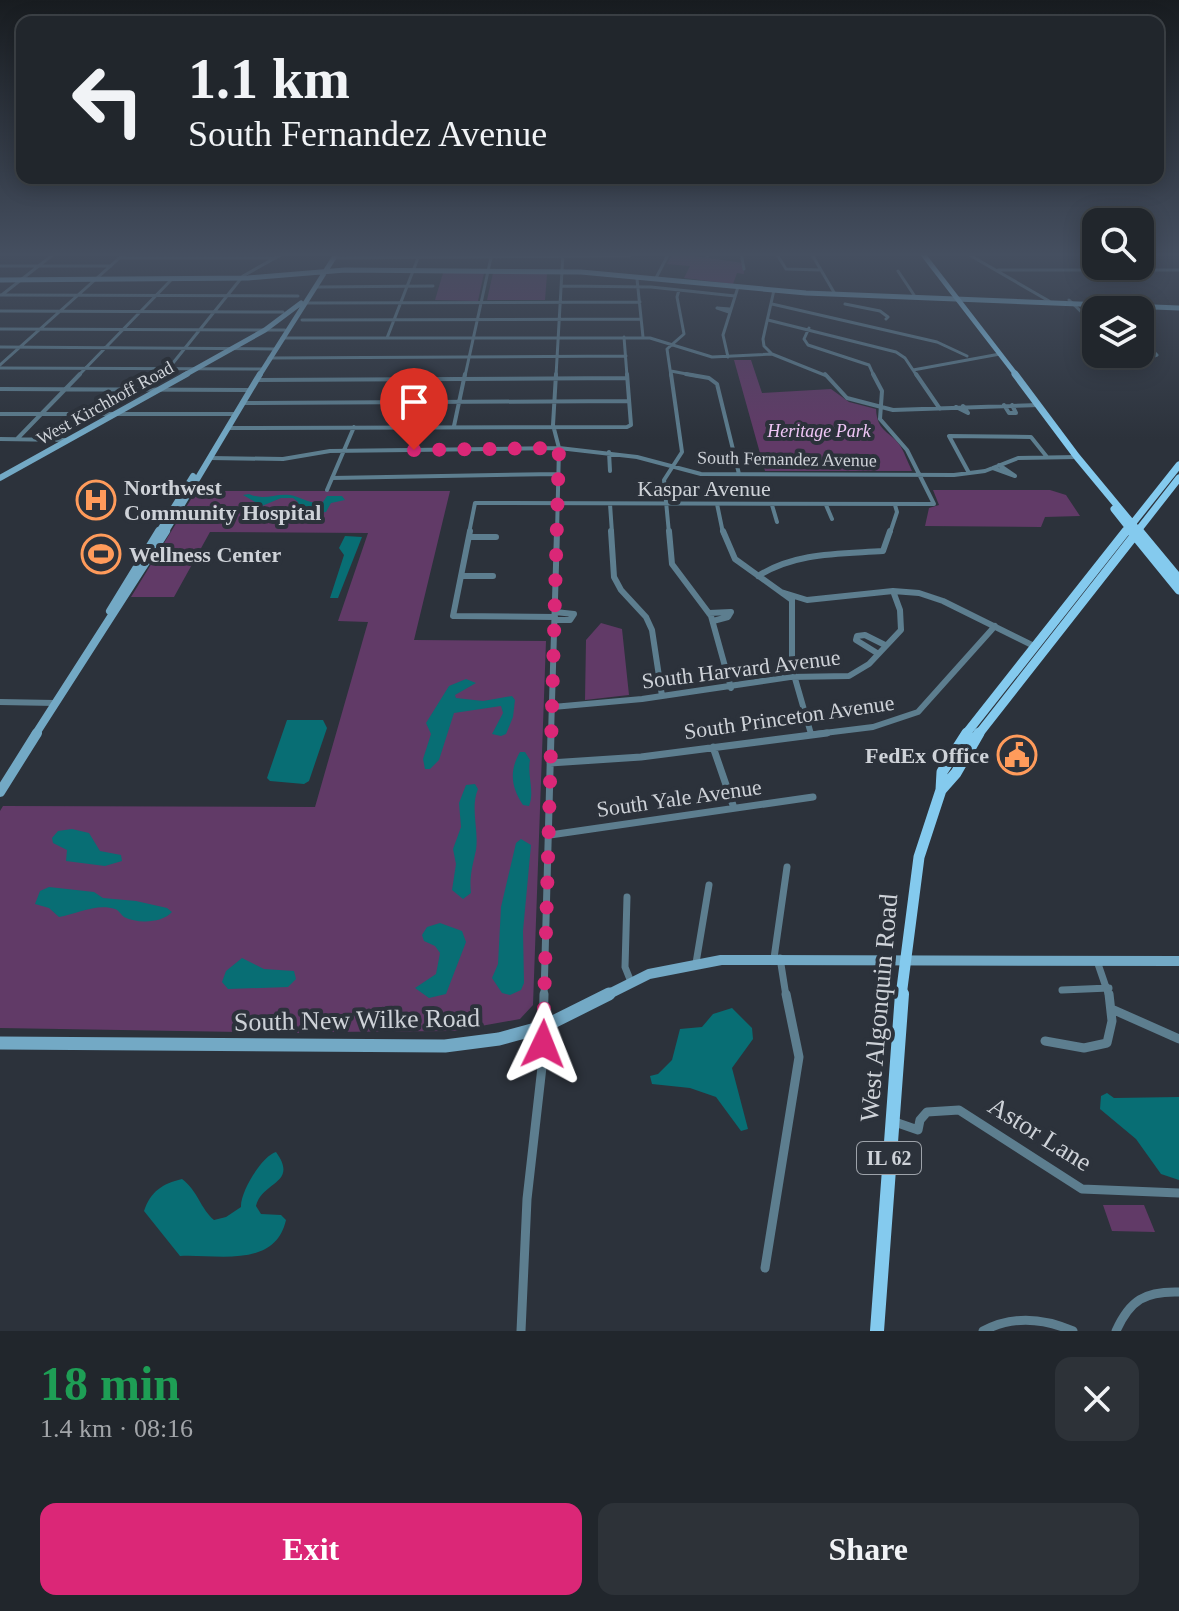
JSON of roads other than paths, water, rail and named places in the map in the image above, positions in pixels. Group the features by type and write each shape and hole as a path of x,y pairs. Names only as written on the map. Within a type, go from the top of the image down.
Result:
{"main road":[{"name":"West Kirchhoff Road","path":"1,476 197,369 265,330 284,315"},
{"path":"282,338 294,315"},
{"path":"968,315 1179,590"},
{"path":"105,623 134,584 269,358 300,318"},
{"name":"West Kirchhoff Road","path":"265,330 300,318"},
{"path":"0,792 170,511 227,428"},
{"path":"1077,457 1123,509 1134,529 1179,579"},
{"name":"West Algonquin Road","path":"1134,529 1179,465"},
{"name":"West Algonquin Road","path":"877,1331 904,961 919,857 941,790 956,773 969,746 1038,648 1179,478"},
{"path":"1123,509 1133,513 1145,510"},
{"name":"South New Wilke Road","path":"0,1043 445,1046 499,1039 543,1027 631,982 696,963 777,958 1179,961"}],"street":[{"path":"0,366 56,315"},
{"path":"17,439 136,315"},
{"path":"169,368 211,315"},
{"path":"387,338 397,315"},
{"path":"454,426 479,315"},
{"path":"521,1331 526,1194 532,1126 542,1067 559,448 553,425 560,315"},
{"path":"641,315 643,337"},
{"path":"681,315 684,334 667,349 682,452 664,480 672,564 713,621 731,688"},
{"path":"728,315 723,335 728,357"},
{"path":"769,315 763,342 772,354"},
{"path":"820,315 937,342 967,356"},
{"path":"885,315 886,319"},
{"path":"300,318 641,319"},
{"path":"768,320 896,352 913,370 940,409"},
{"path":"809,328 804,339 808,345 869,365 882,391 879,413 886,429 907,450 921,475"},
{"path":"0,329 285,330"},
{"path":"227,428 553,425 629,428 624,337"},
{"path":"282,338 643,337 705,356 772,354 824,373 847,398 881,408 905,411 956,407 968,413 963,406 1036,405"},
{"path":"0,347 275,349"},
{"path":"913,370 933,368 967,356 997,354"},
{"path":"269,358 626,356"},
{"path":"0,366 263,369"},
{"path":"671,371 701,376 717,384 739,474"},
{"path":"256,380 627,378"},
{"path":"0,389 249,390"},
{"path":"242,403 629,401"},
{"path":"1004,405 1009,413 1016,413 1012,405"},
{"path":"0,414 235,414"},
{"path":"327,490 354,427"},
{"path":"969,473 949,436 1031,437 1047,457"},
{"path":"0,439 67,440"},
{"name":"South Fernandez Avenue","path":"210,458 277,459 344,451 559,448 609,452 695,474 921,475 969,473 1018,458 1077,457"},
{"path":"609,452 610,471"},
{"path":"332,478 557,474"},
{"name":"Kaspar Avenue","path":"469,537 475,503 933,504 921,475"},
{"path":"610,504 614,575 621,590 646,617 652,630 662,696"},
{"path":"717,504 729,550 792,600 789,642 793,677 811,734"},
{"path":"772,505 777,522"},
{"path":"826,505 832,519"},
{"path":"758,576 775,565 794,560 883,551 897,512 895,505"},
{"path":"496,537 469,537 453,616 555,616"},
{"path":"462,576 493,576"},
{"name":"South Harvard Avenue","path":"553,707 588,706 793,677 844,677 858,673 901,630 902,622 893,591"},
{"path":"781,592 807,600 909,591 943,601 1038,648"},
{"path":"793,614 807,600"},
{"path":"709,613 731,612 728,617 713,621"},
{"name":"South Princeton Avenue","path":"550,763 582,763 904,720 918,712 995,626"},
{"name":"South Harvard Avenue","path":"877,653 856,640 857,636 865,635 885,645"},
{"path":"0,702 55,703"},
{"path":"713,747 734,808"},
{"name":"South Yale Avenue","path":"550,835 813,797"},
{"path":"765,1268 799,1057 777,958 787,867"},
{"path":"696,963 709,885"},
{"path":"627,897 625,967 631,982"},
{"path":"1045,1041 1078,1049 1097,1048 1107,1043 1114,1010 1109,988 1097,961"},
{"path":"1062,990 1109,988"},
{"path":"1114,1010 1179,1039"},
{"name":"Astor Lane","path":"892,1121 918,1130 920,1120 927,1112 959,1110 1082,1189 1179,1193"},
{"path":"1116,1331 1122,1314 1136,1298 1155,1291 1179,1292"},
{"path":"983,1331 1012,1320 1037,1320 1073,1331"}],"water":[{"path":"243,495 260,497 290,495 314,502 323,502 327,496 342,496 345,500 331,503 326,512 298,514 295,513 298,502 293,498 281,498 262,506"},
{"path":"345,536 362,537 338,598 330,598 344,555 339,548"},
{"path":"466,679 476,683 455,695 456,698 483,701 512,696 515,700 513,717 506,734 492,734 503,713 501,706 454,713 439,760 430,769 425,769 423,759 431,734 426,723 449,686"},
{"path":"287,720 323,720 327,728 309,781 304,784 270,781 267,778"},
{"path":"520,752 525,752 530,760 529,806 523,805 514,785 514,766"},
{"path":"475,784 478,789 475,804 476,850 471,893 463,899 452,890 456,864 453,849 461,827 459,803 466,785"},
{"path":"72,829 89,833 100,851 121,855 122,861 105,866 66,861 67,850 53,843 52,838 58,831"},
{"path":"521,839 531,845 523,931 524,983 521,990 510,995 502,993 492,978 498,964 501,907 516,843"},
{"path":"49,887 94,892 103,898 136,901 172,912 150,921 124,917 108,907 59,917 49,908 35,904 40,891"},
{"path":"440,923 462,931 466,942 446,994 429,998 415,988 436,974 440,953 435,946 424,941 422,935 427,927"},
{"path":"242,958 264,969 294,971 296,979 288,987 228,989 222,982 226,971"},
{"path":"732,1008 752,1028 753,1039 732,1068 748,1129 741,1131 716,1097 690,1088 652,1084 650,1076 658,1074 672,1060 680,1029 702,1027 713,1014"},
{"path":"1107,1093 1114,1098 1179,1097 1179,1180 1161,1174 1136,1139 1100,1109 1101,1096"},
{"path":"276,1152 282,1162 281,1177 256,1206 261,1214 281,1215 286,1220 280,1236 270,1246 257,1252 227,1257 180,1256 144,1211 158,1189 182,1179 214,1220 226,1217 241,1207 253,1175 264,1160"}],"place":[{"name":"Northwest Community Hospital","path":"96,500"},
{"name":"Wellness Center","path":"101,554"},
{"name":"FedEx Office","path":"1017,755"}],"park label":[{"name":"Heritage Park","path":"819,431"}]}
